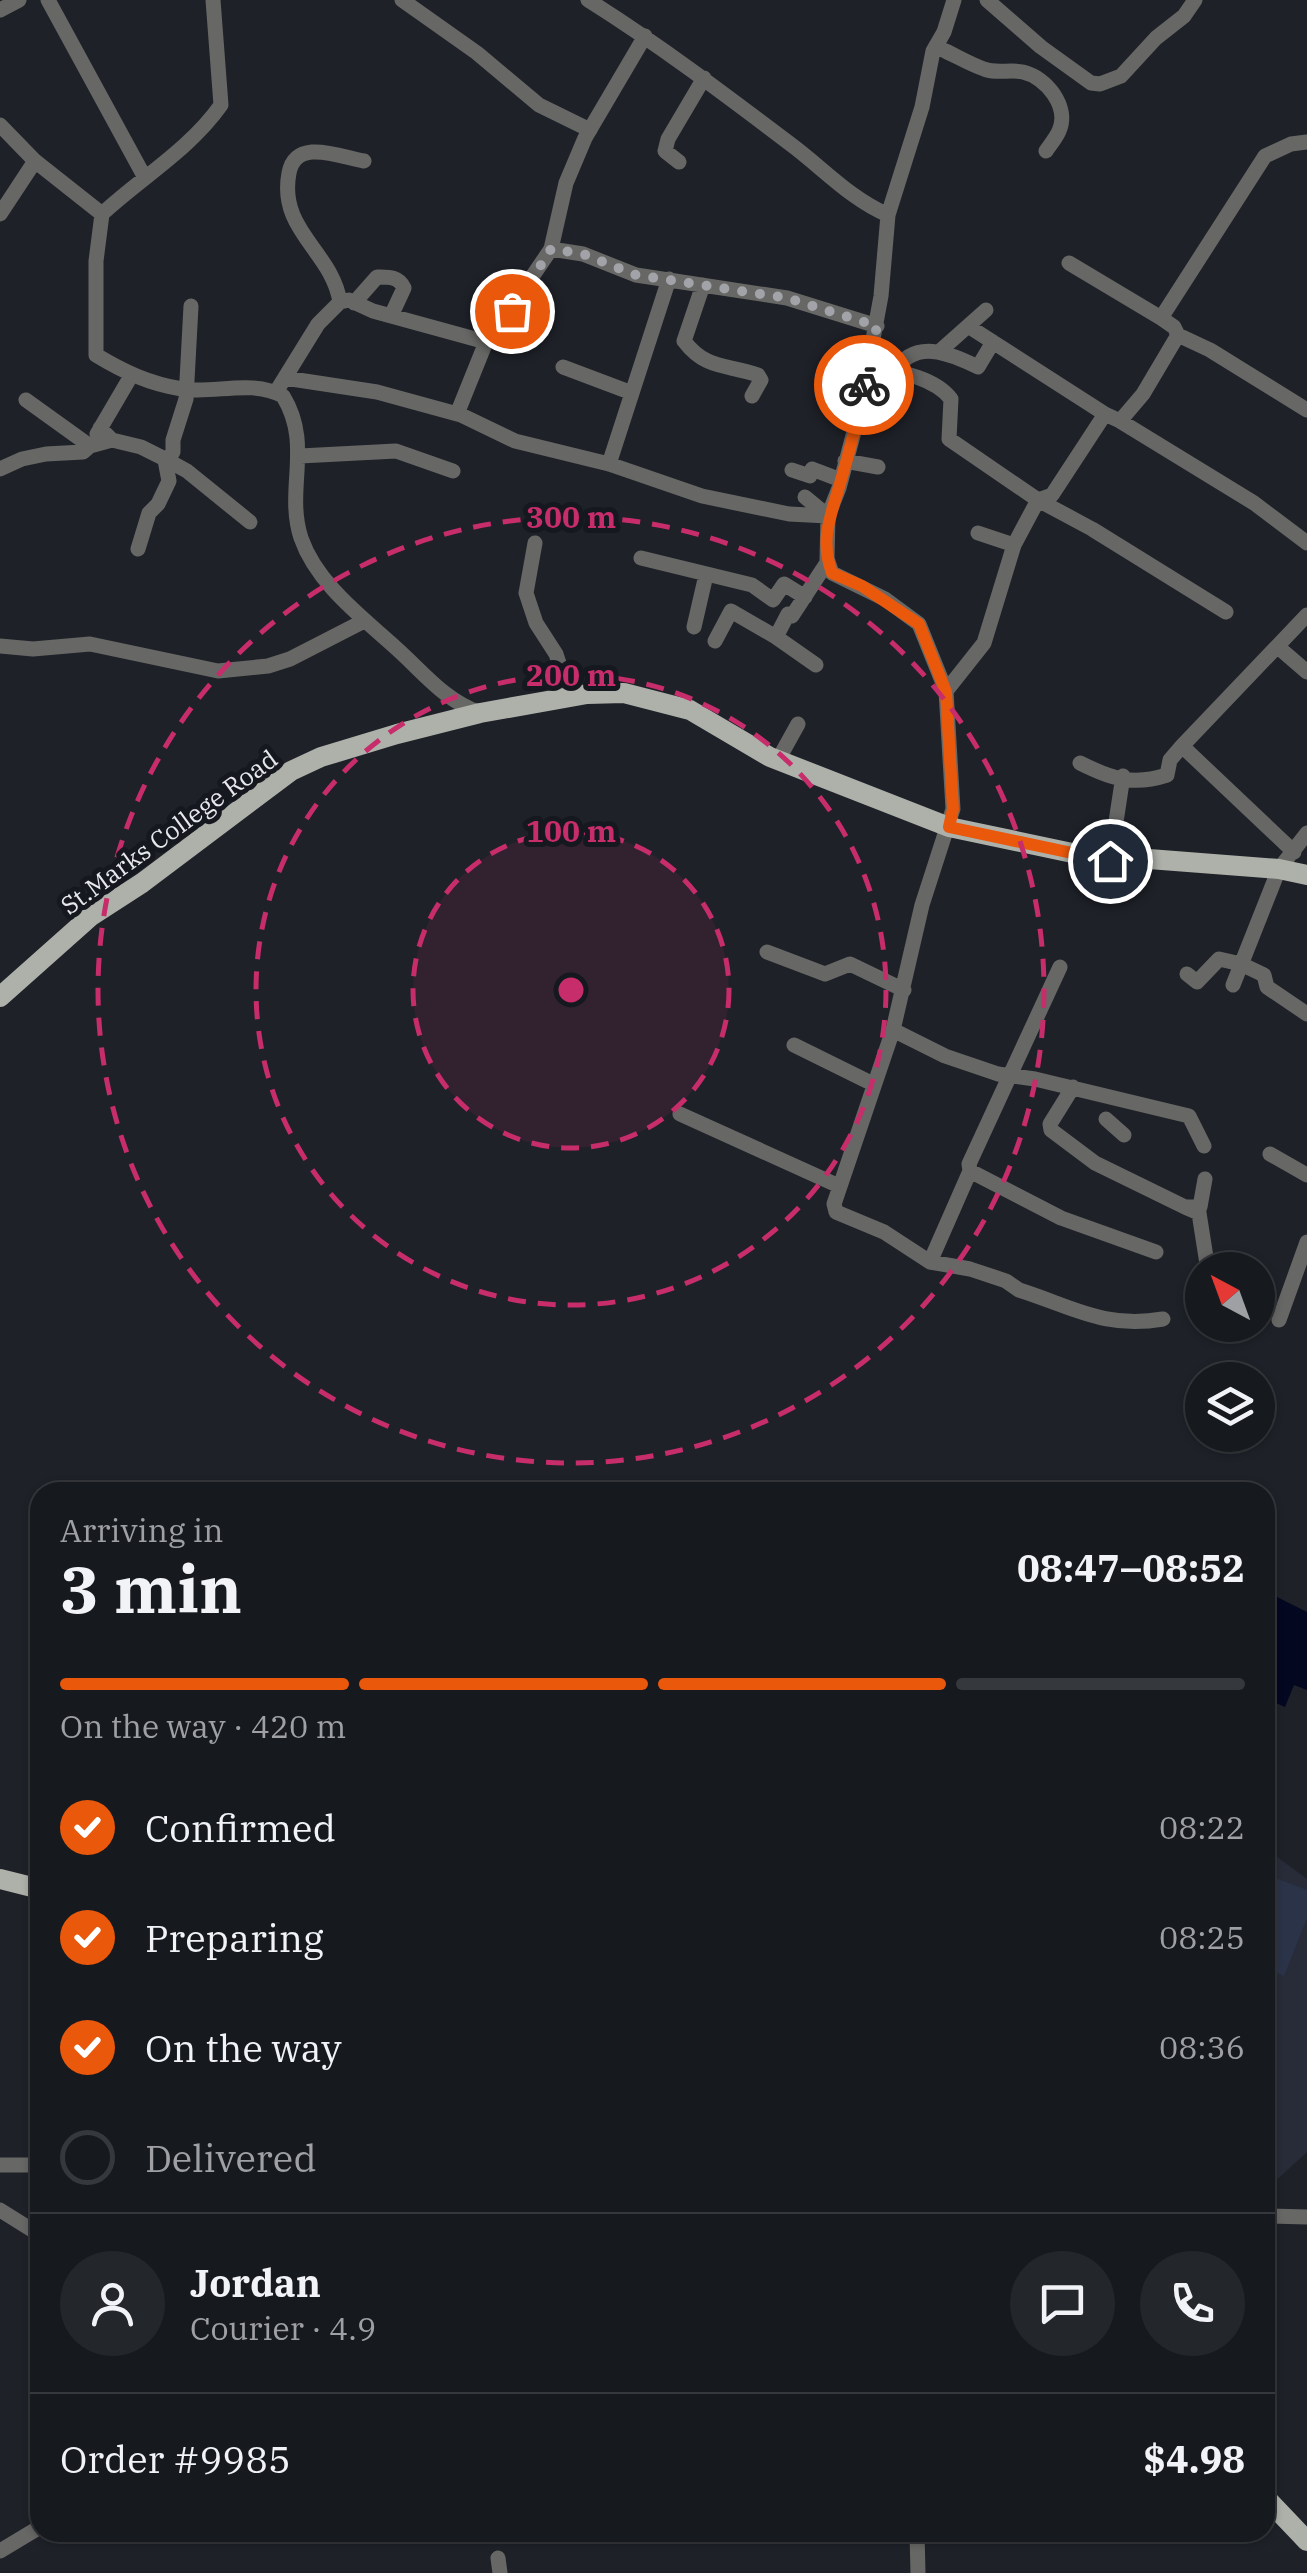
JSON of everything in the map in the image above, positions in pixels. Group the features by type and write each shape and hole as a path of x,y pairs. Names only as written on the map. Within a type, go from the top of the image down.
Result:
{"main road":[{"name":"St.Marks College Road","path":"0,996 91,916 291,771 359,745 480,714 570,697 624,693 690,710 778,760 949,827 1110,861 1136,858 1279,869 1307,875"},
{"path":"0,1879 30,1886"},
{"path":"1275,2507 1307,2541"}],"street":[{"path":"0,10 19,0"},
{"path":"48,0 144,176"},
{"path":"213,0 221,104 176,155 144,176 102,214 96,261 96,354 130,376 184,390 280,385 377,392 461,415 515,441 609,464 702,496 789,514 828,516"},
{"path":"402,0 477,52 539,106 590,130"},
{"path":"588,0 704,78 817,164 845,191 888,214"},
{"path":"954,0 933,52 922,107 888,214 877,326 841,480 828,516 828,561 832,573 862,586 919,624 946,692 953,809 922,905 893,1030 834,1204 836,1212 884,1232 930,1262 970,1268 1006,1281 1018,1290 1113,1322 1134,1324 1163,1319"},
{"path":"987,0 1091,84 1120,76 1156,38 1184,16 1195,0"},
{"path":"461,415 486,342 502,329 551,249 566,183 590,130 645,36"},
{"path":"933,52 941,49 993,72 1030,73 1046,82 1062,117 1060,130 1046,151"},
{"path":"678,162 666,151 668,140 704,78"},
{"path":"0,125 35,161 102,214"},
{"path":"1162,318 1265,156 1290,144 1307,142"},
{"path":"364,161 306,152 298,156 290,169 286,197 291,216 338,290 347,303 486,342"},
{"path":"0,214 35,161"},
{"path":"551,249 583,254 636,275 787,298 877,326"},
{"path":"1070,263 1162,318 1178,335 1210,350 1307,410"},
{"path":"391,316 404,288 390,276 377,277 318,324 280,385 298,430 297,511 302,538 316,566 364,622 453,702 480,714"},
{"path":"609,464 670,279"},
{"path":"702,285 684,342 704,362 758,375 761,380 752,396"},
{"path":"166,460 174,452 173,440 186,399 190,306"},
{"path":"941,350 986,310"},
{"path":"968,326 1254,504 1307,543"},
{"path":"946,692 984,643 1014,546 1038,500 1052,495 1112,418 1143,394 1178,335"},
{"path":"894,372 917,351 941,350 978,366 993,342"},
{"path":"868,366 943,390 950,400 949,439 1038,500 1226,612"},
{"path":"564,368 632,393"},
{"path":"0,469 34,457 83,452 106,434 130,376"},
{"path":"26,400 90,446"},
{"path":"106,434 187,471 250,522"},
{"path":"300,456 396,451 452,471"},
{"path":"138,549 145,523 169,481 166,460"},
{"path":"846,460 878,467"},
{"path":"792,470 810,476 812,469 841,480"},
{"path":"805,497 828,516"},
{"path":"978,533 1014,546"},
{"path":"534,543 526,593 536,623 556,654 570,697"},
{"path":"641,558 752,585 773,600 784,584 805,597"},
{"path":"776,637 788,614 792,616 828,561"},
{"path":"694,627 706,575"},
{"path":"715,641 731,612 816,665"},
{"path":"1080,763 1123,779 1167,774 1170,760 1182,746 1307,615"},
{"path":"0,646 33,649 90,644 218,672 290,659 364,622"},
{"path":"1278,647 1307,672"},
{"path":"778,760 798,724"},
{"path":"1182,746 1294,852"},
{"path":"1110,861 1123,779"},
{"path":"1233,985 1279,869 1307,834"},
{"path":"767,952 825,974 850,964 904,990"},
{"path":"1187,974 1197,982 1219,958 1241,964 1264,975 1267,987 1307,1014"},
{"path":"930,1262 970,1170 968,1164 1060,967"},
{"path":"893,1030 945,1056 998,1074 1189,1116 1204,1146"},
{"path":"794,1046 873,1084"},
{"path":"1073,1088 1050,1124 1055,1134 1095,1163 1198,1213 1205,1252"},
{"path":"680,1114 839,1186"},
{"path":"1106,1120 1124,1134"},
{"path":"1270,1154 1307,1175"},
{"path":"970,1170 1061,1218 1156,1252"},
{"path":"1185,1207 1200,1207 1205,1179"},
{"path":"1279,1320 1307,1242"},
{"path":"0,2164 30,2165"},
{"path":"0,2210 30,2230"},
{"path":"1275,2216 1307,2217"},
{"path":"0,2551 30,2534"},
{"path":"917,2542 918,2573"}],"shaded area":[{"path":"1275,1596 1307,1612 1307,1690 1294,1685 1285,1707 1275,1702"},
{"path":"1275,1855 1307,1879 1307,2152 1275,2181"},
{"path":"1275,1878 1307,1890 1307,1918 1284,1976 1275,1972"}],"way so far":[{"path":"512,311 551,249 583,254 636,275 787,298 877,326 864,385"}],"route":[{"path":"864,385 839,488 828,516 827,559 832,573 862,586 919,624 946,692 953,809 949,827 1110,861"}]}
